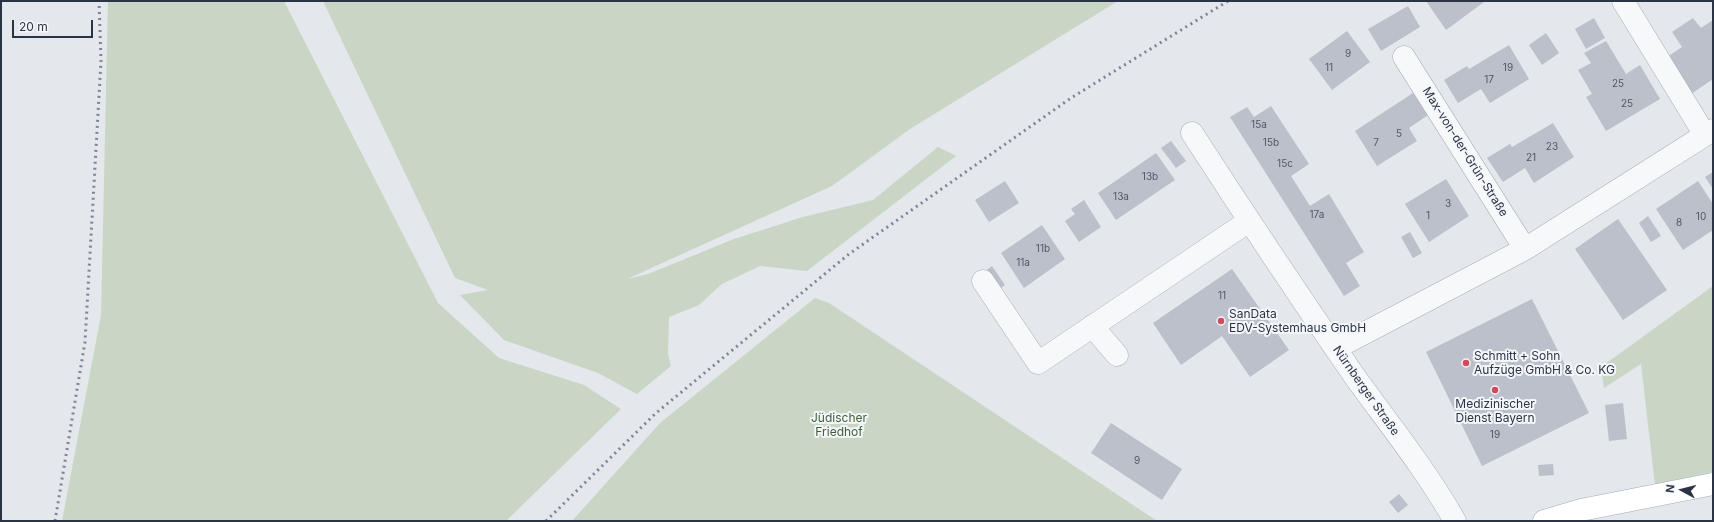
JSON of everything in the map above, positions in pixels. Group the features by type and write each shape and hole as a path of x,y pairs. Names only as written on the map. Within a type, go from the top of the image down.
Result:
{"main road":[{"path":"1544,521 1581,510 1713,484"}],"street":[{"path":"1336,348 1525,248 1709,132 1623,1"},
{"name":"Max-von-der-Grün-Straße","path":"1404,56 1525,248"},
{"name":"Nürnberger Straße","path":"1192,133 1249,221 1417,463 1455,521"},
{"path":"984,281 1038,363 1249,221"},
{"path":"1092,326 1117,355"}],"green space":[{"path":"108,1 284,1 438,303 499,358 584,385 621,409 506,521 62,521 101,315"},
{"path":"323,1 1118,1 910,129 832,186 627,279 648,274 734,239 803,217 873,200 938,147 956,156 807,271 760,266 722,284 699,305 669,317 668,354 671,366 637,394 598,373 504,340 460,295 488,290 455,278"},
{"path":"1713,286 1713,472 1655,485 1641,364 1604,388 1601,367"},
{"name":"Jüdischer Friedhof","path":"815,298 829,303 1157,521 572,521 660,423"}],"building":[{"path":"1426,1 1483,1 1484,2 1446,30"},
{"path":"1408,6 1420,27 1381,51 1368,29"},
{"path":"1594,18 1605,38 1586,49 1575,29"},
{"path":"1693,18 1701,28 1713,20 1713,79 1691,94 1667,57 1682,47 1672,32"},
{"path":"1347,31 1370,62 1332,90 1309,59"},
{"path":"1546,33 1559,53 1542,65 1529,45"},
{"path":"1606,41 1626,74 1640,65 1660,99 1606,131 1586,97 1592,94 1578,70 1591,63 1584,53"},
{"path":"1509,45 1529,79 1490,103 1481,89 1458,103 1444,80 1467,66 1469,69"},
{"path":"1413,93 1428,115 1409,128 1417,141 1377,166 1355,131"},
{"path":"1271,106 1309,164 1291,176 1310,206 1329,194 1364,252 1346,263 1360,286 1344,296 1230,117 1247,107 1254,117"},
{"path":"1553,123 1574,157 1534,183 1525,168 1503,182 1487,158 1510,144 1512,147"},
{"path":"1171,141 1186,161 1176,168 1161,148"},
{"path":"1156,153 1175,180 1116,220 1098,193"},
{"path":"1713,172 1713,189 1705,177"},
{"path":"1446,179 1469,216 1429,242 1405,204"},
{"path":"1005,181 1019,203 989,222 975,200"},
{"path":"1698,181 1713,204 1713,230 1683,250 1656,209"},
{"path":"1084,200 1101,227 1079,242 1065,221 1075,214 1071,209"},
{"path":"1648,216 1661,236 1651,242 1639,223"},
{"path":"1618,219 1667,290 1623,320 1575,249"},
{"path":"1042,225 1065,259 1024,288 1001,253"},
{"path":"1410,232 1422,253 1413,258 1401,237"},
{"path":"992,266 1005,285 997,291 984,272"},
{"path":"1232,269 1289,350 1250,377 1222,336 1181,365 1153,323"},
{"path":"1532,299 1589,413 1482,466 1426,352"},
{"path":"1623,403 1627,439 1609,441 1605,405"},
{"path":"1111,423 1182,469 1162,500 1091,453"},
{"path":"1553,464 1554,475 1539,476 1538,465"},
{"path":"1399,494 1408,505 1398,513 1389,502"}],"railway":[{"path":"55,521 85,342 101,61 99,1"},
{"path":"546,521 656,413 849,254 1071,98 1228,1"}],"place":[{"name":"SanData EDV-Systemhaus GmbH","path":"1221,321"},
{"name":"Schmitt + Sohn Aufzüge GmbH & Co. KG","path":"1466,363"},
{"name":"Medizinischer Dienst Bayern","path":"1495,390"}]}
